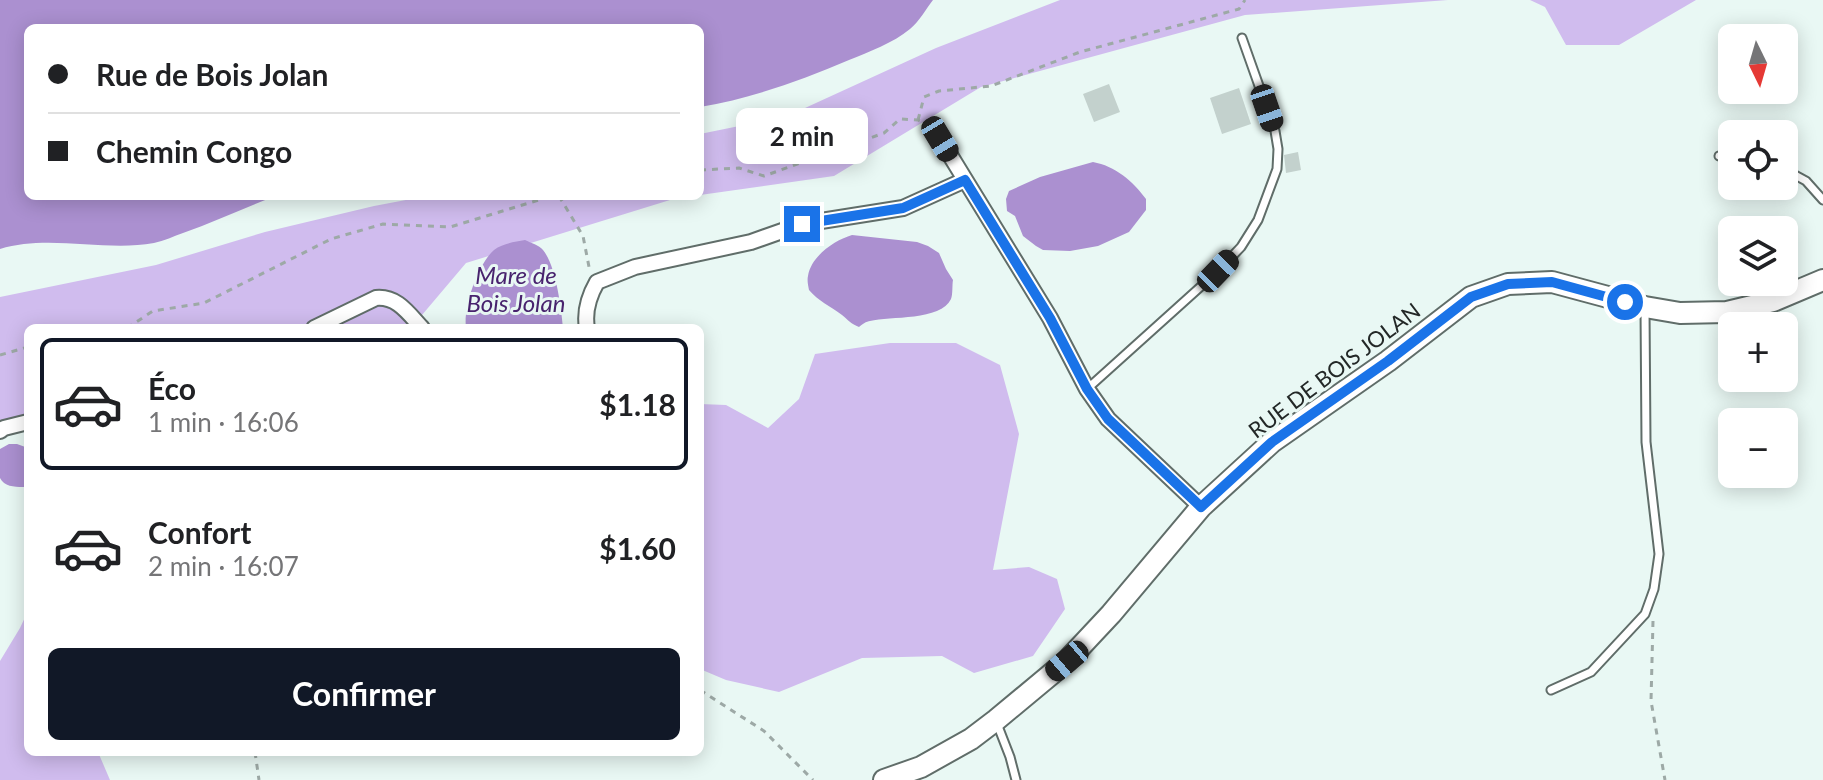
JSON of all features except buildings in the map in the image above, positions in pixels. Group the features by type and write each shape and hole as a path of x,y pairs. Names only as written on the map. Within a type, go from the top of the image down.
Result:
{"street":[{"path":"934,129 1050,318 1087,389 1108,419 1201,507"},
{"path":"586,324 589,296 597,282 635,267 751,242 802,224 903,208 965,180"},
{"name":"RUE DE BOIS JOLAN","path":"884,780 921,767 971,739 996,720 1067,661 1201,507 1272,442 1388,361 1471,297 1508,284 1552,282 1645,307 1680,313 1727,312 1773,301 1823,280"},
{"path":"322,324 376,298 386,297 396,302 418,324"},
{"path":"0,431 24,423"}],"lane":[{"path":"1087,389 1218,271 1241,247 1258,220 1277,169 1278,149 1275,131 1242,38"},
{"path":"1798,177 1823,200"},
{"path":"1551,690 1591,672 1645,614 1654,589 1659,554 1646,442 1645,307"},
{"path":"996,720 1016,780"}],"path":[{"path":"704,170 739,168 764,176 884,133 900,119 918,120 924,97 939,91 991,86 1080,52 1239,9 1245,0"},
{"path":"133,324 153,311 204,303 331,239 383,224 450,227 539,200"},
{"path":"561,200 583,236 589,271 597,282"},
{"path":"0,355 24,348"},
{"path":"1653,621 1651,701 1665,780"},
{"path":"704,693 764,731 813,780"},
{"path":"256,756 259,780"}],"shaded area":[{"path":"1060,0 1448,0 1245,15 981,87 834,176 704,194 704,133 805,108 936,48"},
{"path":"1530,0 1696,0 1619,45 1566,45 1545,7"},
{"path":"406,200 670,200 466,263 414,324 24,324 24,419 0,425 0,297 156,265 265,232"},
{"path":"890,343 956,343 1000,365 1019,434 993,570 1029,567 1057,579 1065,609 1033,656 974,673 942,656 862,658 779,692 726,680 704,671 704,404 726,405 768,428 799,399 815,354"},
{"path":"24,620 24,756 100,756 110,780 0,780 0,661"}],"water":[{"path":"0,0 933,0 913,26 881,47 776,88 704,106 704,24 24,24 24,200 265,200 154,243 116,246 37,243 0,249"},
{"path":"1093,162 1123,175 1146,199 1146,210 1129,232 1098,246 1070,251 1043,250 1023,236 1015,216 1007,211 1009,191 1040,177"},
{"path":"852,235 917,242 939,253 953,280 951,299 937,311 926,314 869,321 859,327 852,323 809,290 808,279 810,269 819,256 831,245"},
{"name":"Mare de Bois Jolan","path":"525,240 539,247 548,257 557,287 562,324 466,324 469,298 477,275 494,250"},
{"path":"9,444 24,447 24,487 8,485 0,478 0,449"}],"route":[{"path":"802,224 903,208 965,180 1050,318 1087,389 1108,419 1201,507 1272,442 1388,361 1471,297 1508,284 1552,282 1625,302"}]}
